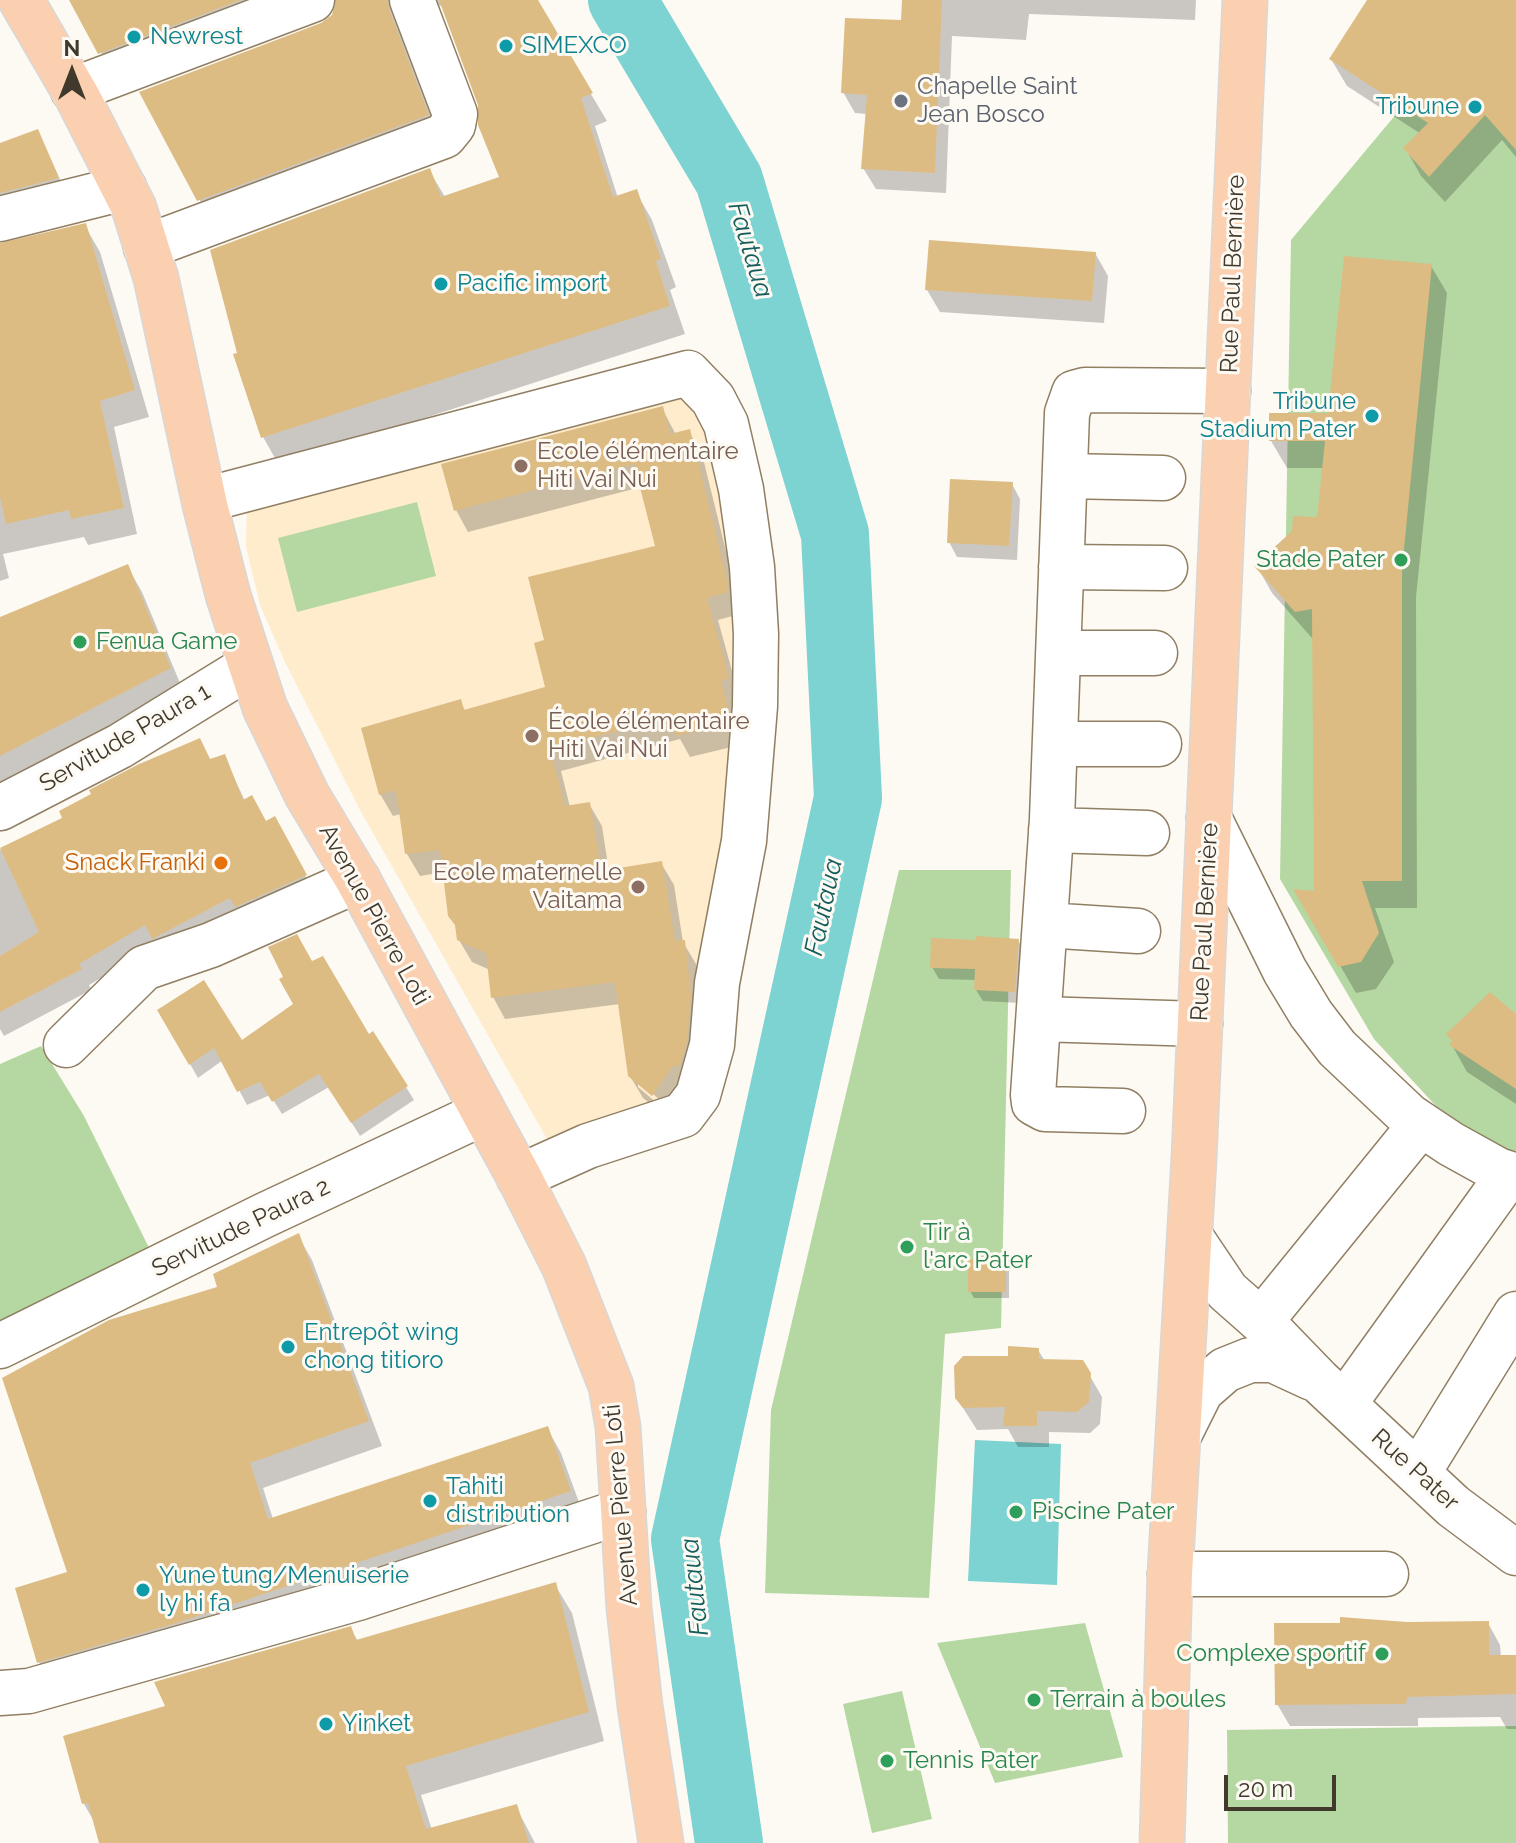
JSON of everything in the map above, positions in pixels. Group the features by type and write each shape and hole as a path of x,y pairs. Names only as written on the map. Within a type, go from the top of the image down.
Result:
{"main road":[{"name":"Avenue Pierre Loti","path":"21,0 73,90 134,208 156,278 228,595 265,708 301,783 358,880 519,1177 564,1266 611,1386 618,1427 629,1608 638,1692 661,1843"},
{"name":"Rue Paul Bernière","path":"1162,1843 1170,1574 1190,1236 1245,0"}],"street":[{"path":"73,90 312,0"},
{"path":"146,247 444,136 453,125 455,114 412,0"},
{"path":"0,219 124,188"},
{"path":"205,500 688,373 713,399 726,424 741,489 752,567 756,634 755,706 744,841 717,983 712,1045 698,1095 683,1115 588,1146 519,1177"},
{"path":"1123,1111 1045,1109 1034,1103 1051,830 1067,413 1074,393 1085,390 1228,391"},
{"path":"1065,476 1163,478"},
{"path":"1061,567 1165,568"},
{"path":"1058,653 1155,653"},
{"name":"Servitude Paura 1","path":"0,808 120,746 250,666"},
{"path":"1055,744 1159,744"},
{"path":"1209,818 1285,971 1311,1014 1337,1048 1409,1116 1474,1157 1512,1175 1331,1393"},
{"path":"1051,830 1147,833"},
{"path":"66,1045 144,968 211,945 358,880"},
{"path":"1045,925 1138,931"},
{"path":"1039,1019 1200,1024"},
{"name":"Servitude Paura 2","path":"0,1346 265,1215 483,1113"},
{"path":"1261,1321 1421,1124"},
{"name":"Rue Pater","path":"1190,1236 1227,1291 1331,1393 1453,1506 1516,1553"},
{"path":"1418,1473 1516,1314"},
{"name":"Rue Pater","path":"1179,1435 1201,1391 1225,1370 1250,1360 1273,1360 1331,1393"},
{"path":"0,1693 29,1691 358,1598 623,1511"},
{"path":"1170,1574 1386,1574"}],"shaded area":[{"name":"École élémentaire Hiti Vai Nui","path":"686,386 715,429 739,558 735,835 681,1096 654,1113 547,1139 360,810 285,662 260,605 246,546 247,502"}],"green space":[{"name":"Stade Pater","path":"1516,25 1516,1159 1436,1106 1374,1039 1280,879 1291,240 1468,28"},
{"path":"417,502 436,576 297,612 278,538"},
{"name":"Tir à l'arc Pater","path":"899,870 1011,870 1001,1328 945,1334 929,1598 765,1593 771,1410"},
{"path":"41,1046 84,1116 155,1260 0,1331 0,1064"},
{"name":"Terrain à boules","path":"1085,1623 1123,1757 995,1783 937,1643"},
{"name":"Tennis Pater","path":"902,1691 932,1819 872,1833 843,1704"},
{"path":"1516,1726 1516,1843 1228,1843 1227,1730"}],"water":[{"name":"Piscine Pater","path":"975,1440 1061,1444 1057,1585 968,1581"}],"building":[{"name":"Newrest","path":"69,0 241,0 98,54"},
{"path":"336,0 388,0 429,115 197,201 139,92 321,23 332,15"},
{"name":"Pacific import","path":"439,0 538,0 593,93 581,98 613,197 637,189 661,259 656,261 670,306 261,438 233,354 237,353 210,250 430,168 441,197 499,177 478,125 478,105"},
{"name":"Chapelle Saint Jean Bosco","path":"902,0 942,0 935,173 861,169 867,95 841,93 845,18 901,20"},
{"path":"1367,0 1516,0 1516,150 1485,115 1429,177 1403,148 1428,123 1329,59"},
{"path":"38,129 59,178 0,193 0,143"},
{"path":"86,223 135,390 100,401 124,508 71,519 69,510 6,524 0,497 0,243"},
{"path":"929,240 1096,252 1092,301 925,290"},
{"name":"Tribune Stadium Pater","path":"1344,256 1432,264 1402,569 1402,881 1362,881 1379,933 1361,962 1338,967 1293,889 1314,891 1312,609 1295,612 1254,566 1292,531 1293,516 1317,517 1325,441 1269,441 1269,413 1328,413"},
{"path":"663,406 670,434 690,429 728,584 728,592 707,598 729,678 721,681 729,723 676,736 669,717 550,749 565,806 590,802 601,871 662,861 675,941 685,940 691,995 687,1041 680,1065 672,1067 652,1096 628,1076 615,982 491,998 486,953 457,940 455,925 448,916 440,850 405,854 396,790 379,795 361,728 461,699 464,710 545,687 534,643 544,640 528,577 655,546 634,464 454,511 441,464"},
{"path":"950,479 1013,482 1009,546 947,543"},
{"name":"Fenua Game","path":"128,564 171,668 0,756 0,617"},
{"path":"200,738 210,759 225,754 243,800 252,795 266,821 275,816 307,875 235,907 230,898 152,939 145,925 79,964 82,969 0,1012 0,956 39,932 0,848 62,818 59,811 91,794 89,790"},
{"path":"297,934 312,961 323,956 369,1034 373,1031 408,1086 351,1123 319,1074 272,1102 260,1082 237,1092 214,1048 189,1065 157,1010 204,980 242,1040 293,1004 279,979 283,977 268,947"},
{"path":"976,936 1019,939 1015,992 974,990 975,969 930,968 931,938 976,940"},
{"path":"1490,992 1516,1014 1516,1089 1449,1045 1452,1041 1446,1034"},
{"path":"299,1233 369,1421 250,1463 268,1519 548,1426 571,1491 177,1623 37,1663 15,1588 67,1572 2,1378 109,1320 217,1287 213,1274"},
{"path":"968,1259 1006,1259 1006,1292 968,1292"},
{"path":"1008,1346 1039,1348 1039,1359 1083,1360 1091,1373 1089,1402 1077,1412 1037,1411 1037,1426 1003,1426 1005,1407 963,1408 955,1398 954,1366 963,1356 1008,1356"},
{"name":"Yinket","path":"556,1582 589,1712 406,1766 426,1829 517,1804 529,1843 99,1843 88,1803 82,1804 63,1736 165,1706 154,1682 351,1626 356,1640"},
{"name":"Complexe sportif","path":"1340,1617 1407,1622 1489,1621 1489,1655 1516,1655 1516,1694 1407,1697 1406,1704 1275,1705 1274,1623 1340,1623"}],"waterway":[{"name":"Fautaua","path":"622,0 729,180 835,534 848,798 685,1539 729,1843"}],"place":[{"name":"Newrest","path":"134,37"},
{"name":"SIMEXCO","path":"506,46"},
{"name":"Chapelle Saint Jean Bosco","path":"901,101"},
{"name":"Tribune","path":"1475,107"},
{"name":"Pacific import","path":"441,284"},
{"name":"Tribune Stadium Pater","path":"1372,416"},
{"name":"Ecole élémentaire Hiti Vai Nui","path":"521,466"},
{"name":"Stade Pater","path":"1401,560"},
{"name":"Fenua Game","path":"80,642"},
{"name":"École élémentaire Hiti Vai Nui","path":"532,736"},
{"name":"Snack Franki","path":"221,863"},
{"name":"Ecole maternelle Vaitama","path":"638,887"},
{"name":"Tir à l'arc Pater","path":"907,1247"},
{"name":"Entrepôt wing chong titioro","path":"288,1347"},
{"name":"Tahiti distribution","path":"430,1501"},
{"name":"Piscine Pater","path":"1016,1512"},
{"name":"Yune tung/Menuiserie ly hi fa","path":"143,1590"},
{"name":"Complexe sportif","path":"1382,1654"},
{"name":"Terrain à boules","path":"1034,1700"},
{"name":"Yinket","path":"326,1724"},
{"name":"Tennis Pater","path":"887,1761"}]}
